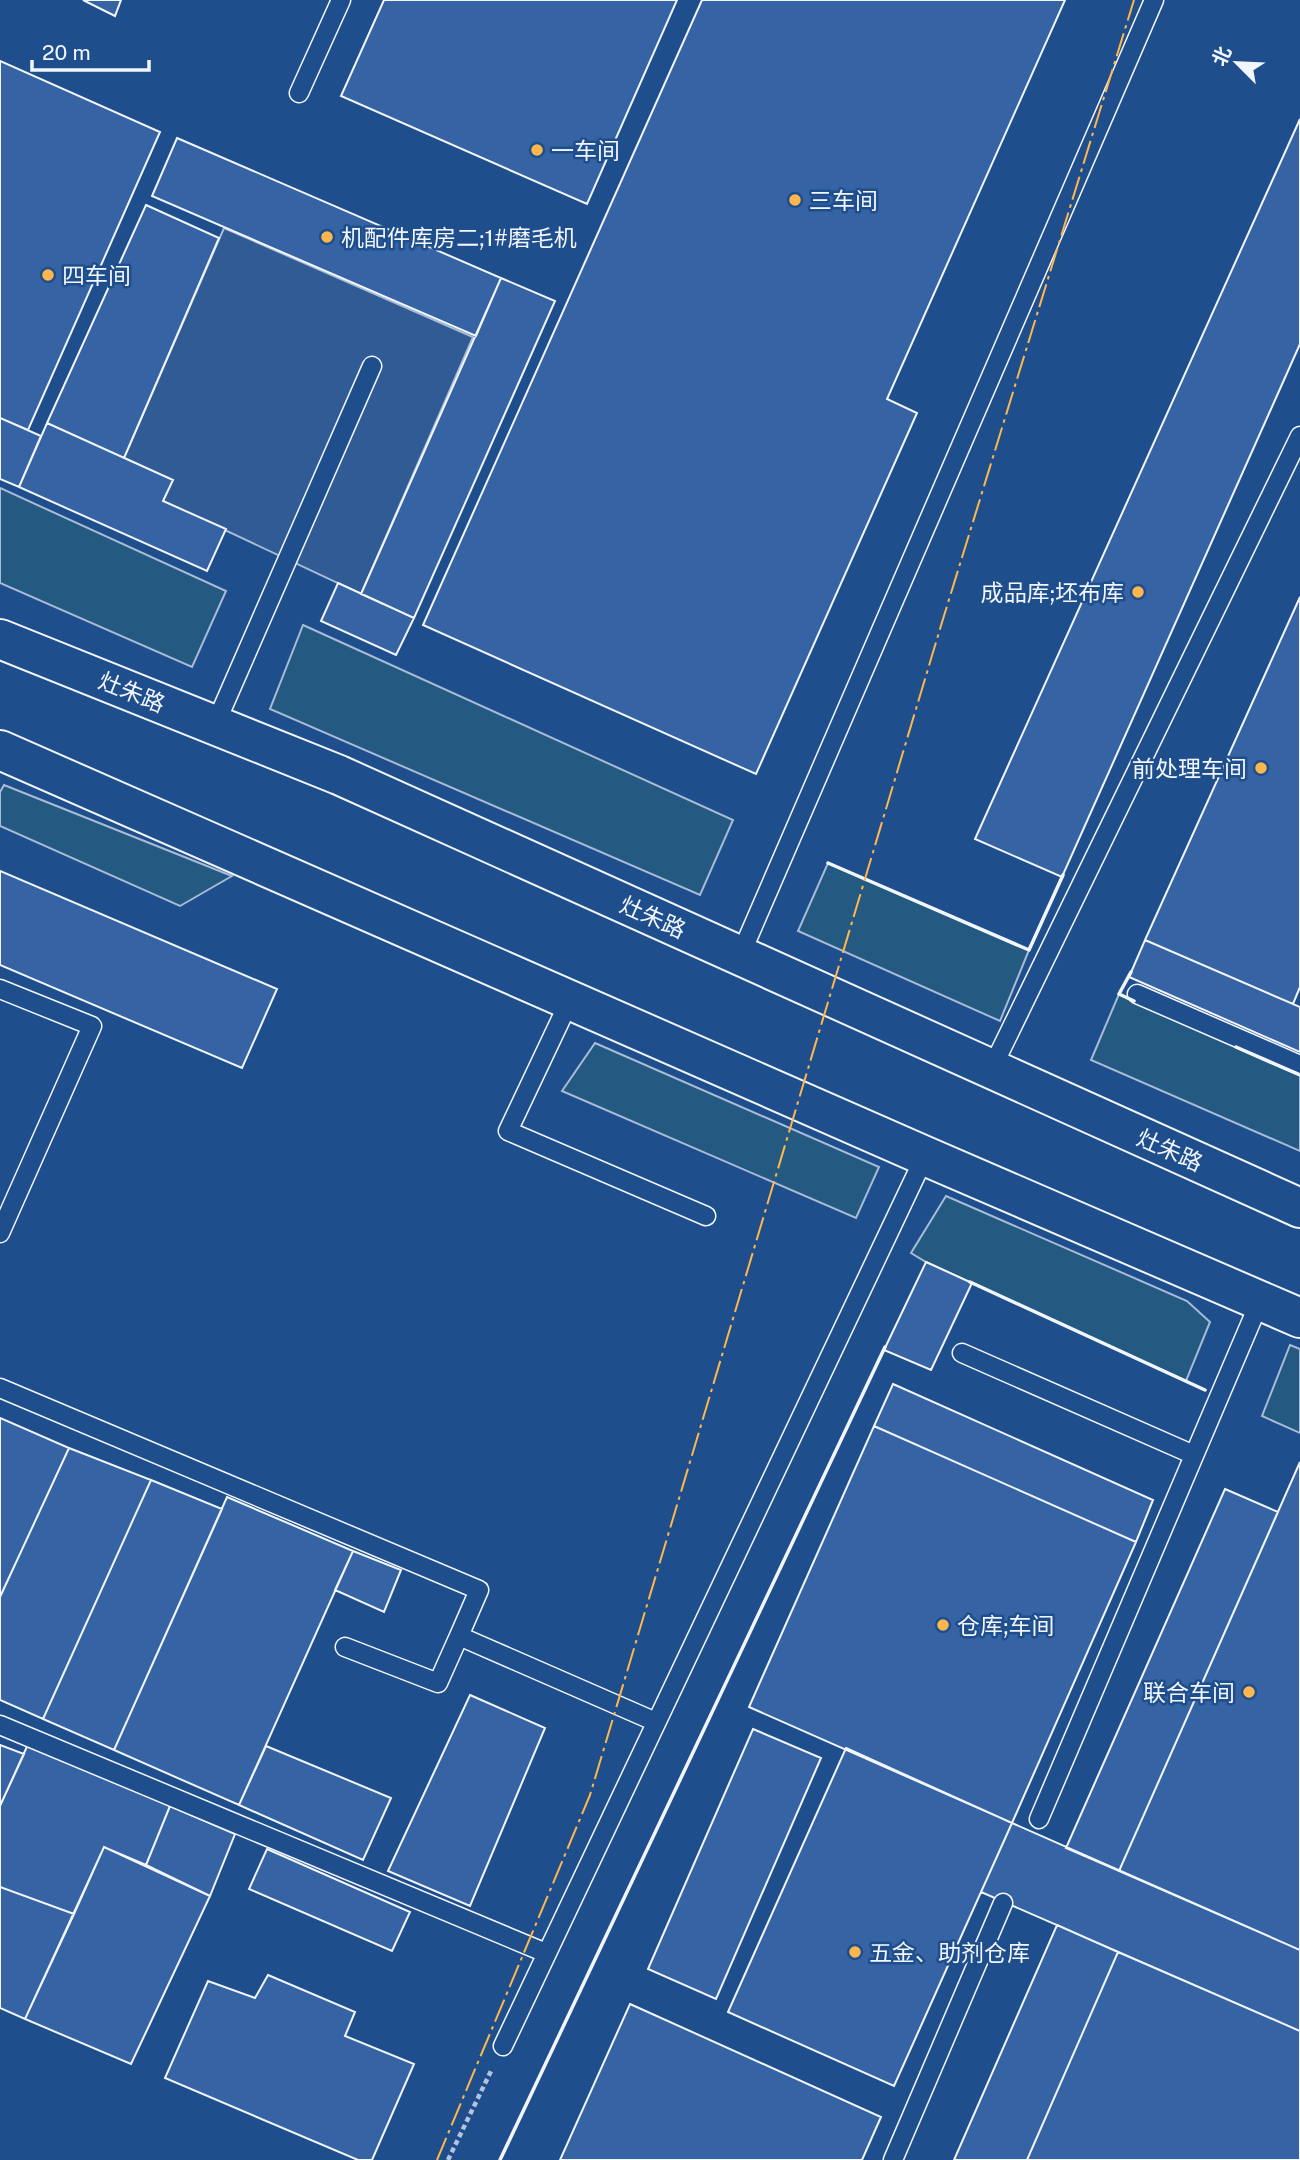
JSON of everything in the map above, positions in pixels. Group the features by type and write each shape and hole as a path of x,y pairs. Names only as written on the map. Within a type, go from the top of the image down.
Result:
{"main road":[{"name":"灶朱路","path":"0,639 339,775 1300,1208"},
{"path":"0,750 1300,1318"}],"lane":[{"path":"299,93 341,0"},
{"path":"740,956 1154,0"},
{"path":"215,725 372,366"},
{"path":"991,1070 1300,436"},
{"path":"0,989 92,1026 0,1233"},
{"path":"1137,994 1300,1065"},
{"path":"570,1000 508,1131 706,1216"},
{"path":"503,2046 925,1156"},
{"path":"1039,1819 1260,1301"},
{"path":"962,1353 1194,1455"},
{"path":"0,1388 479,1590 438,1683 345,1647"},
{"path":"459,1636 656,1721"},
{"path":"0,1725 546,1953"},
{"path":"893,2160 1003,1903"}],"path":[{"path":"448,2160 503,2046"}],"shaded area":[{"path":"224,228 473,337 361,594 163,501 172,480 124,458"},
{"path":"0,488 226,591 192,667 0,583"},
{"path":"303,625 733,820 700,895 270,709"},
{"path":"4,785 232,876 180,906 0,826 0,792"},
{"path":"828,863 1029,950 1000,1021 798,931"},
{"path":"1119,994 1300,1075 1300,1151 1091,1060"},
{"path":"595,1043 879,1167 856,1218 562,1091"},
{"path":"946,1196 1187,1301 1210,1322 1186,1381 911,1253"},
{"path":"1290,1345 1300,1349 1300,1433 1262,1416"}],"building":[{"path":"83,0 121,0 115,16"},
{"name":"一车间","path":"384,0 677,0 587,204 341,96"},
{"name":"三车间","path":"702,0 1065,0 887,399 917,413 756,774 423,625"},
{"name":"四车间","path":"0,61 160,132 28,430 0,418"},
{"name":"成品库;坯布库","path":"1300,119 1300,344 1062,877 975,839"},
{"name":"机配件库房二;1#磨毛机","path":"177,138 501,278 476,336 152,196"},
{"path":"146,205 219,238 124,458 47,423"},
{"path":"501,278 555,301 414,618 361,594"},
{"path":"0,418 41,436 19,487 0,479"},
{"path":"47,423 173,480 163,501 226,529 207,571 19,487"},
{"path":"338,583 414,618 396,655 321,621"},
{"name":"前处理车间","path":"1300,597 1300,987 1293,1004 1145,940"},
{"path":"0,871 277,989 242,1068 0,965"},
{"path":"1145,940 1300,1007 1300,1052 1129,977"},
{"path":"926,1262 972,1283 931,1370 884,1350"},
{"path":"893,1384 1153,1500 1136,1542 874,1426"},
{"path":"0,1418 69,1448 0,1597"},
{"name":"仓库;车间","path":"874,1426 1136,1542 1012,1823 749,1707"},
{"path":"69,1448 151,1480 43,1719 0,1700 0,1597"},
{"name":"联合车间","path":"1300,1462 1300,1950 1119,1871"},
{"path":"151,1480 222,1509 114,1750 43,1719"},
{"path":"1225,1489 1278,1512 1119,1871 1066,1848"},
{"path":"227,1497 353,1551 239,1805 114,1750"},
{"path":"353,1551 401,1570 384,1612 335,1590"},
{"path":"470,1695 545,1728 470,1906 388,1871"},
{"path":"753,1729 821,1758 716,1999 648,1969"},
{"path":"29,1742 170,1806 146,1865 104,1847 74,1914 0,1887 0,1806"},
{"path":"0,1745 24,1754 0,1806"},
{"path":"266,1746 391,1798 363,1860 239,1805"},
{"name":"五金、助剂仓库","path":"846,1748 1012,1823 894,2086 728,2012"},
{"path":"170,1806 235,1834 210,1896 146,1865"},
{"path":"1012,1823 1300,1950 1300,2031 981,1892"},
{"path":"104,1847 210,1896 131,2064 25,2019"},
{"path":"267,1849 410,1912 392,1951 249,1889"},
{"path":"0,1887 74,1914 25,2019 0,2008"},
{"path":"1057,1925 1118,1952 1027,2160 954,2160"},
{"path":"1118,1952 1300,2031 1300,2160 1027,2160"},
{"path":"268,1975 355,2012 345,2036 414,2064 372,2160 358,2160 165,2078 208,1981 255,1998"},
{"path":"630,2004 881,2117 862,2160 560,2160"}],"wall":[{"path":"828,863 1029,950 1063,875"},
{"path":"1131,972 1119,994 1134,1001"},
{"path":"1236,1047 1300,1075"},
{"path":"970,1282 1205,1390"},
{"path":"500,2160 885,1347"}],"power":[{"path":"437,2160 590,1795 943,619 1134,0"}],"place":[{"name":"一车间","path":"537,150"},
{"name":"三车间","path":"795,200"},
{"name":"机配件库房二;1#磨毛机","path":"327,237"},
{"name":"四车间","path":"48,275"},
{"name":"成品库;坯布库","path":"1138,592"},
{"name":"前处理车间","path":"1261,768"},
{"name":"仓库;车间","path":"943,1625"},
{"name":"联合车间","path":"1249,1692"},
{"name":"五金、助剂仓库","path":"855,1952"}]}
